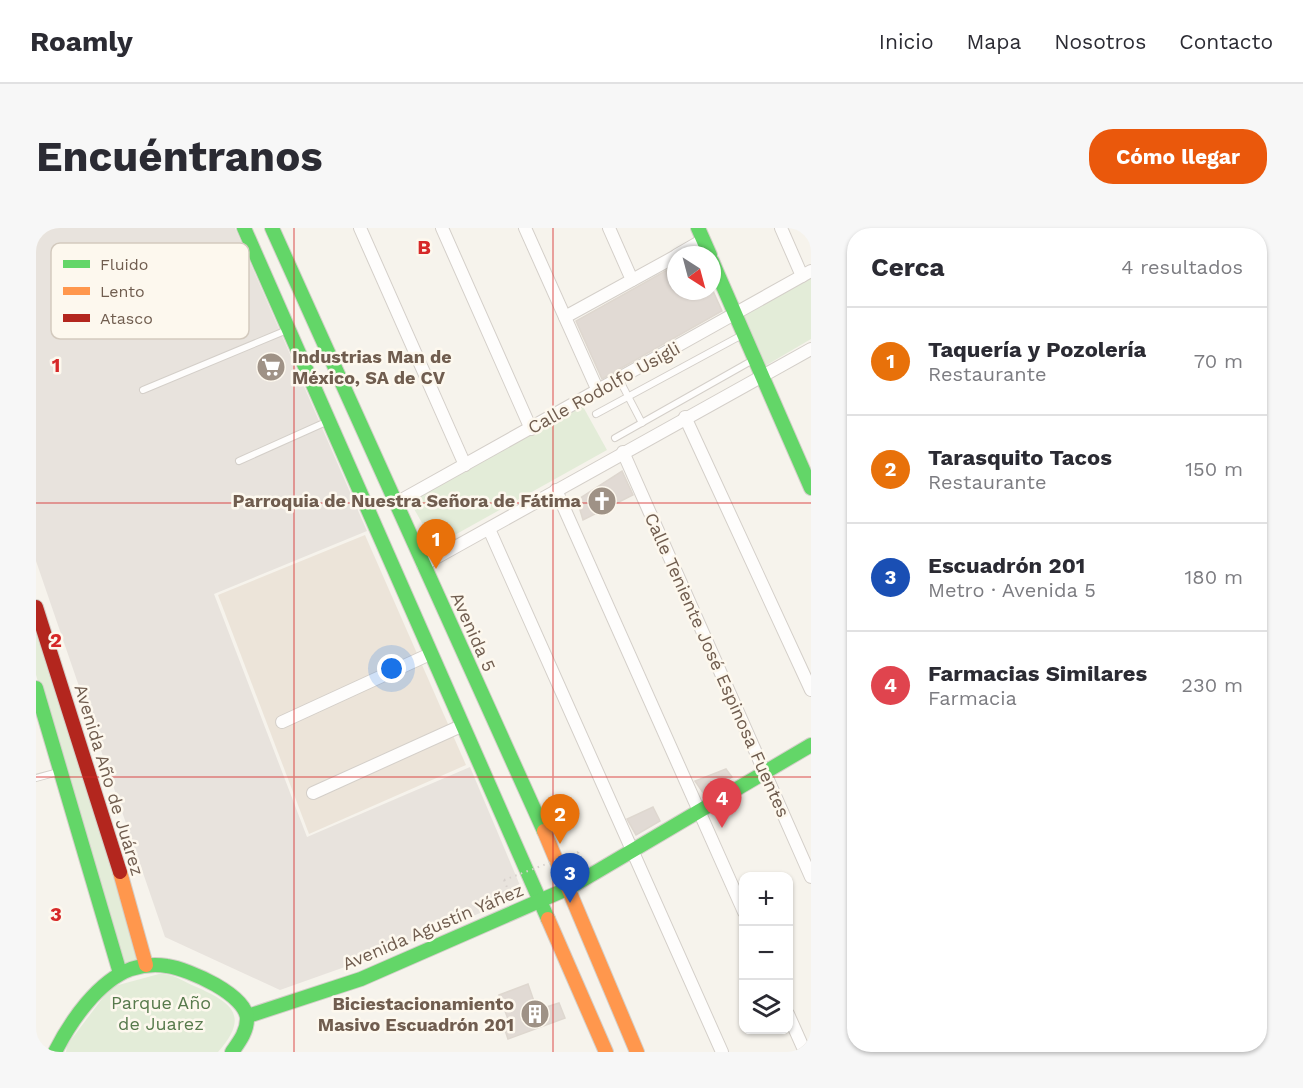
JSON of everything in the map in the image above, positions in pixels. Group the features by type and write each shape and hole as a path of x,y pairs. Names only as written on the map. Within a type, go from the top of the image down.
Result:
{"main road":[{"path":"244,228 606,1052"},
{"name":"Avenida 5","path":"272,228 568,888 637,1052"},
{"path":"721,283 811,488"},
{"name":"Avenida Año de Juárez","path":"36,607 108,831 146,965"},
{"path":"37,693 120,973"},
{"name":"Avenida Agustín Yáñez","path":"248,1016 362,979 539,902 568,888 811,746"},
{"path":"55,1052 63,1037 100,988 120,973 146,965 170,966 230,992 239,999 248,1016 243,1039 232,1052"}],"street":[{"path":"360,228 465,465"},
{"path":"442,228 531,429"},
{"path":"525,228 598,391"},
{"path":"609,228 632,280"},
{"path":"781,228 807,274"},
{"path":"687,246 701,234"},
{"path":"565,317 667,261"},
{"name":"Calle Rodolfo Usigli","path":"396,503 807,274"},
{"path":"423,565 685,417 811,349"},
{"path":"685,417 811,690"},
{"name":"Calle Teniente José Espinosa Fuentes","path":"623,452 811,877"},
{"path":"556,490 739,901"},
{"path":"489,529 722,1052"},
{"path":"282,722 430,654"},
{"path":"313,793 461,726"},
{"path":"793,1022 807,1049"}],"lane":[{"path":"143,390 288,329"},
{"path":"596,414 743,335"},
{"path":"615,438 754,359"},
{"path":"619,379 642,423"},
{"path":"239,461 328,421"},
{"path":"36,778 61,771"}],"path":[{"path":"515,906 504,880 578,852 585,869"}],"shaded area":[{"path":"36,228 235,228 242,243 51,243 51,339 249,339 249,260 367,531 214,594 307,837 470,767 524,895 373,957 280,990 165,937 36,561"},
{"path":"365,535 466,765 309,834 218,595"}],"green space":[{"path":"811,276 811,339 765,366 742,314"},
{"path":"581,403 607,450 435,546 409,500"},
{"path":"36,616 145,962 121,969 36,675"},
{"name":"Parque Año de Juarez","path":"159,974 173,976 227,1004 235,1019 228,1039 218,1052 66,1052 67,1045 111,987"}],"building":[{"path":"667,270 667,300 717,300 722,311 602,379 576,321"},
{"path":"622,471 633,495 583,520 577,500"},
{"path":"726,769 732,777 704,794 695,781"},
{"path":"653,807 660,821 636,835 627,819"},
{"name":"Biciestacionamiento Masivo Escuadrón 201","path":"528,984 537,1010 559,1003 565,1018 508,1039 502,1021 508,1019 499,995"}],"traffic: fast":[{"path":"244,228 548,919"},
{"path":"272,228 544,831"},
{"path":"698,228 706,246"},
{"path":"721,282 811,488"},
{"path":"36,688 120,973"},
{"path":"248,1016 361,979 569,888 811,745"},
{"path":"55,1052 86,1004 107,983 131,969 154,965 189,972 227,992 238,1001 244,1010 247,1024 232,1052"}],"traffic: slow":[{"path":"544,831 637,1052"},
{"path":"120,872 146,965"},
{"path":"548,919 606,1052"}],"traffic: jam":[{"path":"36,607 120,872"}],"place":[{"name":"Industrias Man de México, SA de CV","path":"271,367"},
{"name":"Parroquia de Nuestra Señora de Fátima","path":"602,501"},
{"name":"Taquería y Pozolería","path":"436,569"},
{"name":"Farmacias Similares","path":"722,828"},
{"name":"Tarasquito Tacos","path":"560,844"},
{"name":"Escuadrón 201","path":"570,903"},
{"name":"Biciestacionamiento Masivo Escuadrón 201","path":"535,1014"}]}
